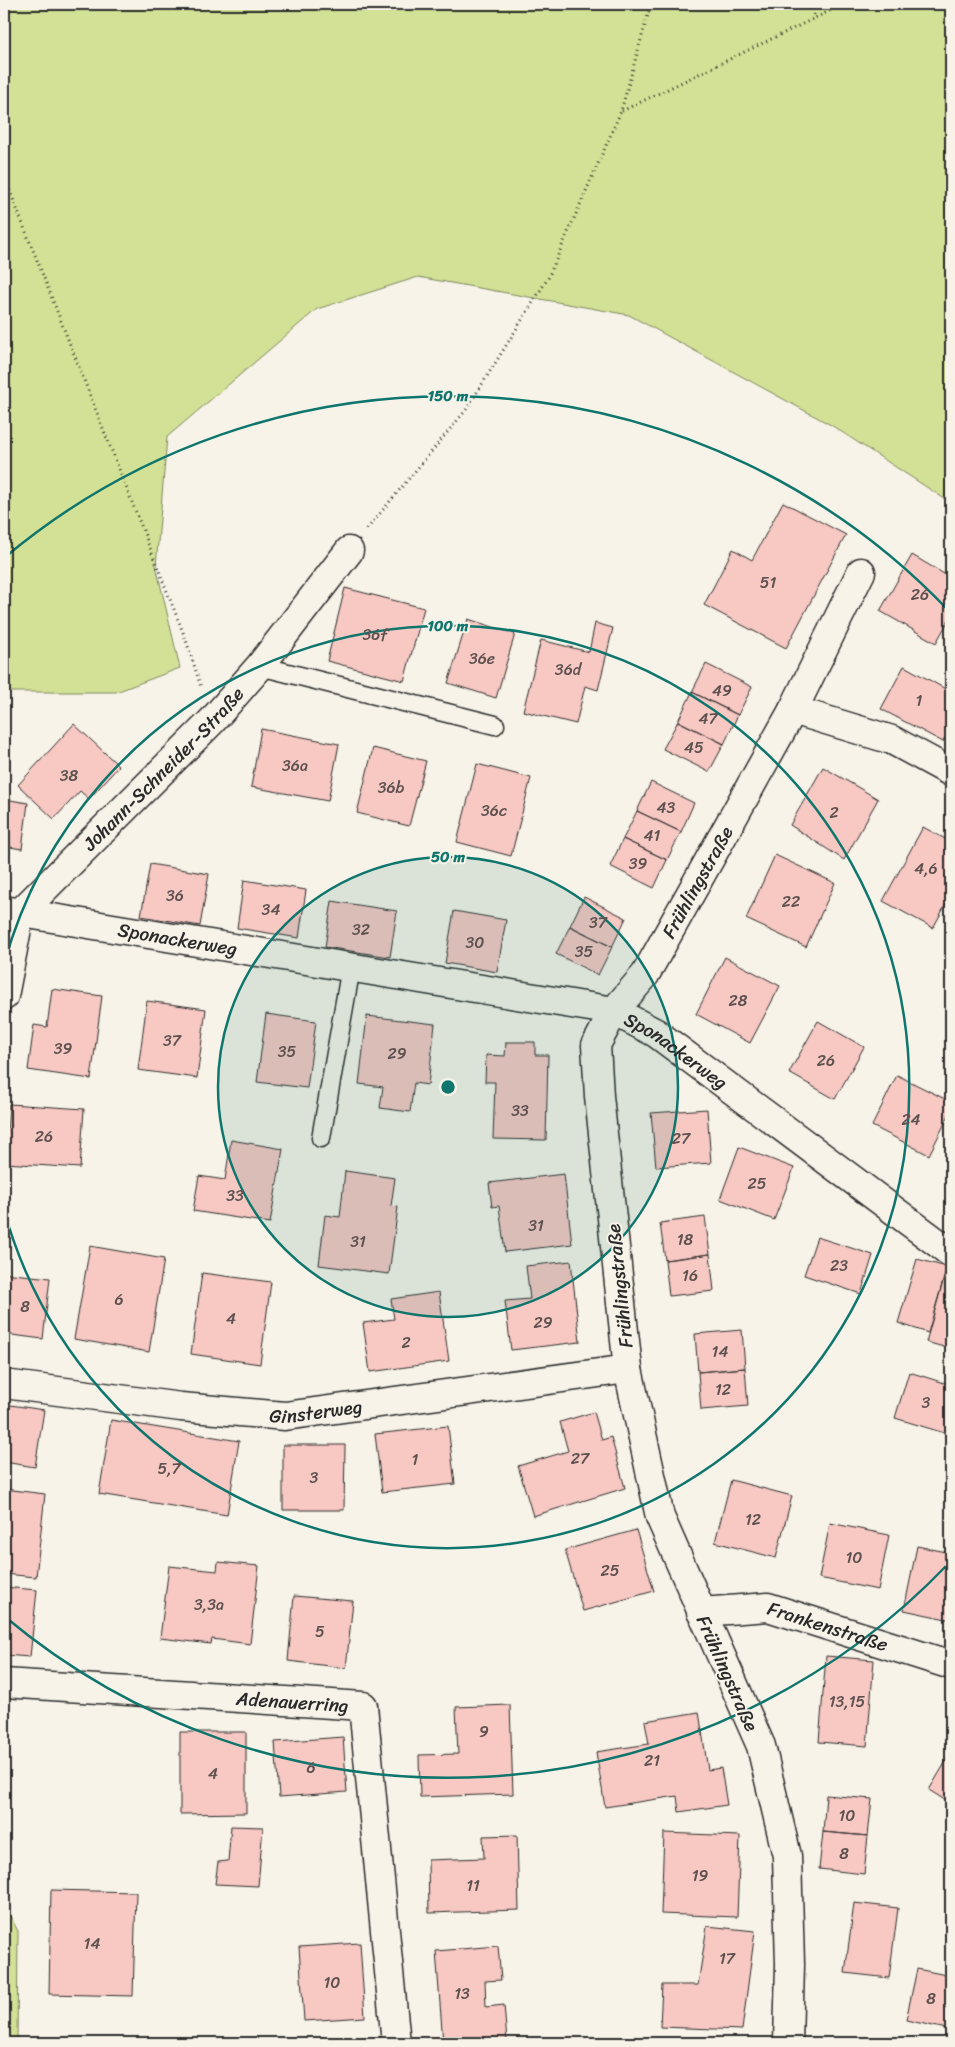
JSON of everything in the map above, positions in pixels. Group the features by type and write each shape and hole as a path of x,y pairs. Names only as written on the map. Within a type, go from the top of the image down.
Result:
{"street":[{"name":"Johann-Schneider-Straße","path":"12,912 212,721 260,666 349,551"},
{"name":"Frühlingstraße","path":"794,2042 787,1856 760,1746 660,1517 628,1369 599,1096 596,1045 614,1010 645,975 793,710 861,572"},
{"path":"793,710 892,740 951,772"},
{"path":"4,996 12,912"},
{"name":"Sponackerweg","path":"12,912 614,1010 656,1032 951,1253"},
{"name":"Ginsterweg","path":"4,1384 182,1407 285,1416 628,1369"},
{"name":"Frankenstraße","path":"701,1612 768,1607 951,1665"},
{"name":"Adenauerring","path":"4,1683 364,1706 396,2043"}],"lane":[{"path":"260,666 495,725"},
{"path":"321,1138 351,967"}],"path":[{"path":"813,4 814,18"},
{"path":"621,111 844,4"},
{"path":"349,551 466,410 548,278 621,111 652,5"},
{"path":"4,176 186,640 212,721"}],"green space":[{"path":"4,4 951,4 951,503 831,425 629,315 418,277 317,309 167,437 156,566 180,668 116,692 4,692"},
{"path":"4,1905 18,1931 17,2043 4,2043"}],"building":[{"path":"783,502 846,535 786,648 704,605 733,549 752,560"},
{"path":"912,555 951,578 951,616 936,643 880,611"},
{"path":"345,588 424,608 404,681 327,661"},
{"path":"468,619 515,634 496,698 448,683"},
{"path":"595,623 613,628 598,690 585,686 576,724 523,711 541,640 589,652"},
{"path":"706,664 752,687 738,715 692,692"},
{"path":"904,666 951,692 951,727 943,742 881,709"},
{"path":"692,692 738,715 724,744 678,721"},
{"path":"678,721 724,744 709,772 663,749"},
{"path":"74,724 119,766 89,799 80,791 54,819 18,785"},
{"path":"261,729 339,744 328,801 251,787"},
{"path":"373,748 426,761 409,826 357,813"},
{"path":"477,764 531,778 511,856 457,842"},
{"path":"823,767 878,799 844,860 790,825"},
{"path":"651,782 694,803 681,832 637,811"},
{"path":"4,799 28,803 22,849 4,846"},
{"path":"637,811 681,832 667,860 623,839"},
{"path":"923,827 951,842 951,895 933,928 883,901"},
{"path":"623,839 667,860 654,888 610,866"},
{"path":"775,855 835,883 806,947 746,919"},
{"path":"150,864 209,874 200,926 141,916"},
{"path":"244,880 306,890 299,938 237,928"},
{"path":"584,897 626,918 612,947 570,926"},
{"path":"332,901 397,911 390,957 325,947"},
{"path":"454,911 506,920 497,972 445,963"},
{"path":"570,926 612,947 598,975 556,954"},
{"path":"725,957 780,986 750,1043 696,1014"},
{"path":"52,989 102,996 91,1079 28,1070 34,1025 47,1027"},
{"path":"147,1001 206,1009 197,1078 138,1070"},
{"path":"266,1014 316,1021 307,1088 257,1082"},
{"path":"367,1016 435,1024 428,1085 414,1083 410,1112 380,1108 383,1087 359,1084"},
{"path":"818,1021 864,1047 835,1099 789,1073"},
{"path":"506,1042 535,1042 535,1055 548,1055 546,1140 493,1139 495,1082 485,1082 486,1055 505,1056"},
{"path":"897,1075 951,1102 951,1111 929,1155 872,1126"},
{"path":"9,1104 84,1109 80,1168 5,1163"},
{"path":"707,1109 711,1163 656,1167 651,1113"},
{"path":"231,1140 283,1149 270,1223 193,1211 199,1176 225,1180"},
{"path":"739,1147 794,1168 774,1220 720,1199"},
{"path":"345,1171 395,1178 391,1206 398,1207 389,1274 319,1265 325,1215 340,1217"},
{"path":"564,1174 572,1244 505,1252 499,1206 492,1207 489,1183"},
{"path":"705,1217 710,1254 665,1260 660,1223"},
{"path":"817,1237 873,1255 861,1294 804,1275"},
{"path":"90,1246 164,1259 149,1352 74,1339"},
{"path":"710,1254 714,1291 669,1296 665,1260"},
{"path":"917,1259 947,1267 928,1333 898,1323"},
{"path":"571,1261 580,1342 511,1350 505,1301 530,1299 526,1266"},
{"path":"4,1273 50,1278 43,1339 4,1334"},
{"path":"202,1273 271,1282 260,1364 191,1354"},
{"path":"944,1278 951,1280 951,1349 926,1342"},
{"path":"439,1292 449,1361 370,1372 363,1323 394,1319 391,1299"},
{"path":"742,1330 745,1368 698,1372 695,1334"},
{"path":"745,1368 748,1406 701,1410 698,1372"},
{"path":"909,1372 951,1385 951,1435 895,1418"},
{"path":"4,1404 44,1410 35,1467 4,1462"},
{"path":"594,1412 602,1440 611,1437 625,1488 533,1516 518,1466 568,1451 560,1422"},
{"path":"111,1420 239,1441 227,1515 99,1494"},
{"path":"448,1426 455,1484 382,1492 375,1434"},
{"path":"283,1445 345,1445 344,1510 283,1510"},
{"path":"731,1480 792,1496 776,1558 715,1542"},
{"path":"4,1489 45,1494 36,1577 4,1574"},
{"path":"830,1523 889,1535 878,1590 819,1578"},
{"path":"636,1530 654,1591 583,1611 565,1550"},
{"path":"917,1546 951,1553 951,1620 904,1610"},
{"path":"218,1562 259,1566 250,1644 212,1639 211,1644 160,1638 169,1566 217,1571"},
{"path":"4,1587 37,1590 30,1657 4,1655"},
{"path":"294,1596 353,1601 346,1668 288,1661"},
{"path":"826,1656 874,1660 867,1746 819,1742"},
{"path":"510,1705 513,1794 420,1797 419,1755 458,1754 456,1707"},
{"path":"699,1712 708,1770 721,1768 727,1805 679,1812 677,1796 605,1807 596,1752 649,1744 645,1721"},
{"path":"180,1732 246,1732 246,1813 180,1814"},
{"path":"343,1737 347,1792 279,1797 275,1742"},
{"path":"951,1753 951,1804 929,1790"},
{"path":"826,1795 872,1799 868,1836 823,1832"},
{"path":"231,1826 263,1827 258,1886 215,1884 218,1862 228,1861"},
{"path":"823,1832 868,1836 864,1874 819,1869"},
{"path":"664,1833 740,1836 737,1917 661,1914"},
{"path":"517,1835 519,1910 429,1913 428,1860 484,1858 483,1836"},
{"path":"51,1890 136,1892 133,1996 49,1994"},
{"path":"854,1903 898,1908 889,1978 845,1973"},
{"path":"707,1926 755,1931 742,2030 660,2027 662,1985 698,1985"},
{"path":"360,1943 365,2017 304,2021 299,1947"},
{"path":"498,1946 501,1980 485,1981 486,2007 504,2005 507,2041 443,2043 436,1951"},
{"path":"917,1969 951,1976 951,2030 906,2020"}]}
